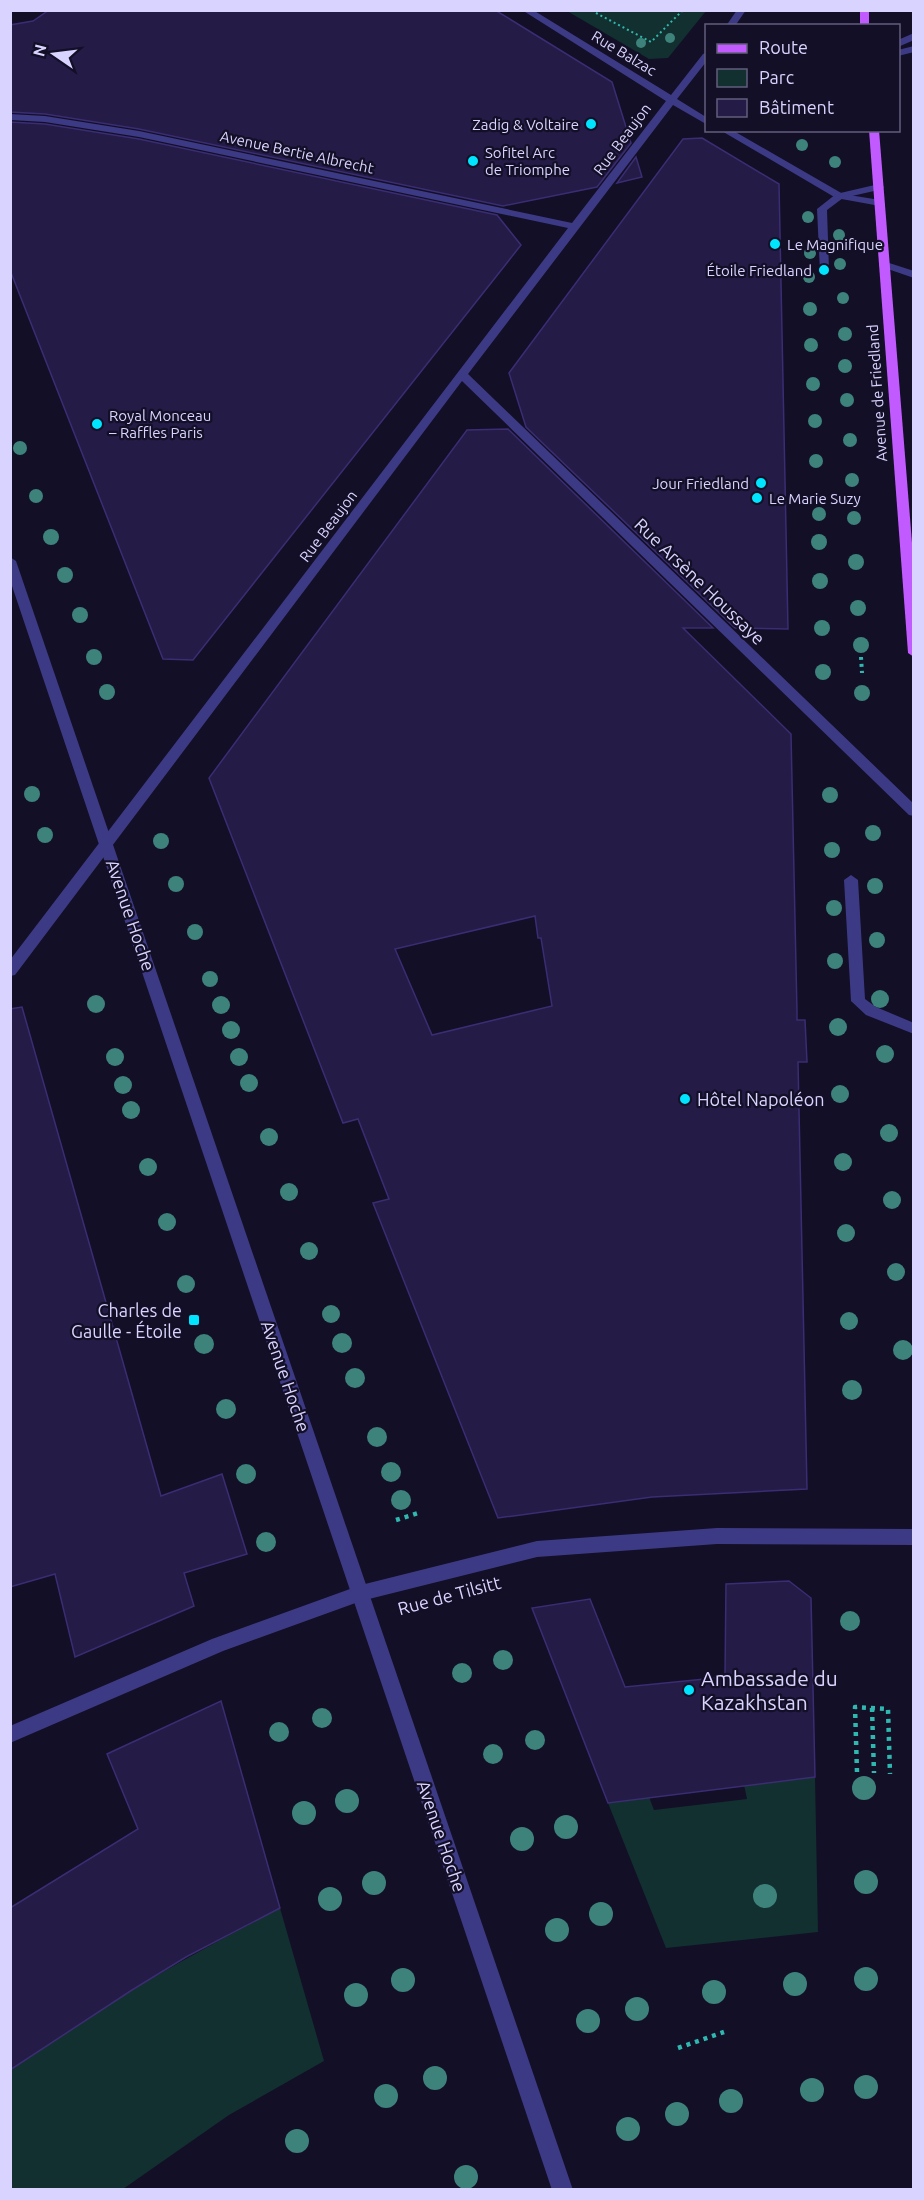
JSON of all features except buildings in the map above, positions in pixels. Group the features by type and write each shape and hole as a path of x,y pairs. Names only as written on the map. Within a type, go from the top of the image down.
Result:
{"main road":[{"name":"Avenue de Friedland","path":"874,132 914,653"}],"street":[{"name":"Rue Balzac","path":"526,10 705,120"},
{"path":"732,24 742,10"},
{"path":"900,43 914,36"},
{"name":"Rue Beaujon","path":"10,971 108,847 462,375 705,57"},
{"name":"Avenue Bertie Albrecht","path":"10,117 45,119 139,134 576,227"},
{"path":"728,132 840,196 880,203"},
{"path":"824,270 822,209 840,196 879,187"},
{"path":"883,264 914,275"},
{"name":"Rue Arsène Houssaye","path":"462,375 914,812"},
{"name":"Avenue Hoche","path":"10,561 563,2190"},
{"path":"851,880 858,1001 871,1011 914,1029"},
{"name":"Rue de Tilsitt","path":"10,1735 218,1645 361,1593 537,1549 717,1536 914,1537"}],"path":[{"path":"591,10 652,44 683,10"},
{"path":"861,657 862,673"},
{"path":"396,1520 418,1513"},
{"path":"857,1772 855,1707 888,1709 891,1774"},
{"path":"872,1708 874,1773"},
{"path":"678,2048 724,2032"}],"green space":[{"path":"567,11 706,11 668,58 649,59"},
{"path":"815,1777 818,1932 666,1948 608,1803 649,1797 654,1810 747,1799 744,1785"},
{"path":"280,1908 324,2061 229,2115 123,2189 11,2189 10,2071 75,2026 142,1984"}],"place":[{"name":"Zadig & Voltaire","path":"591,124"},
{"name":"Sofitel Arc de Triomphe","path":"473,161"},
{"name":"Le Magnifique","path":"775,244"},
{"name":"Étoile Friedland","path":"824,270"},
{"name":"Royal Monceau – Raffles Paris","path":"97,424"},
{"name":"Jour Friedland","path":"761,483"},
{"name":"Le Marie Suzy","path":"757,498"},
{"name":"Hôtel Napoléon","path":"685,1099"},
{"name":"Charles de Gaulle - Étoile","path":"194,1320"},
{"name":"Ambassade du Kazakhstan","path":"689,1690"}]}
